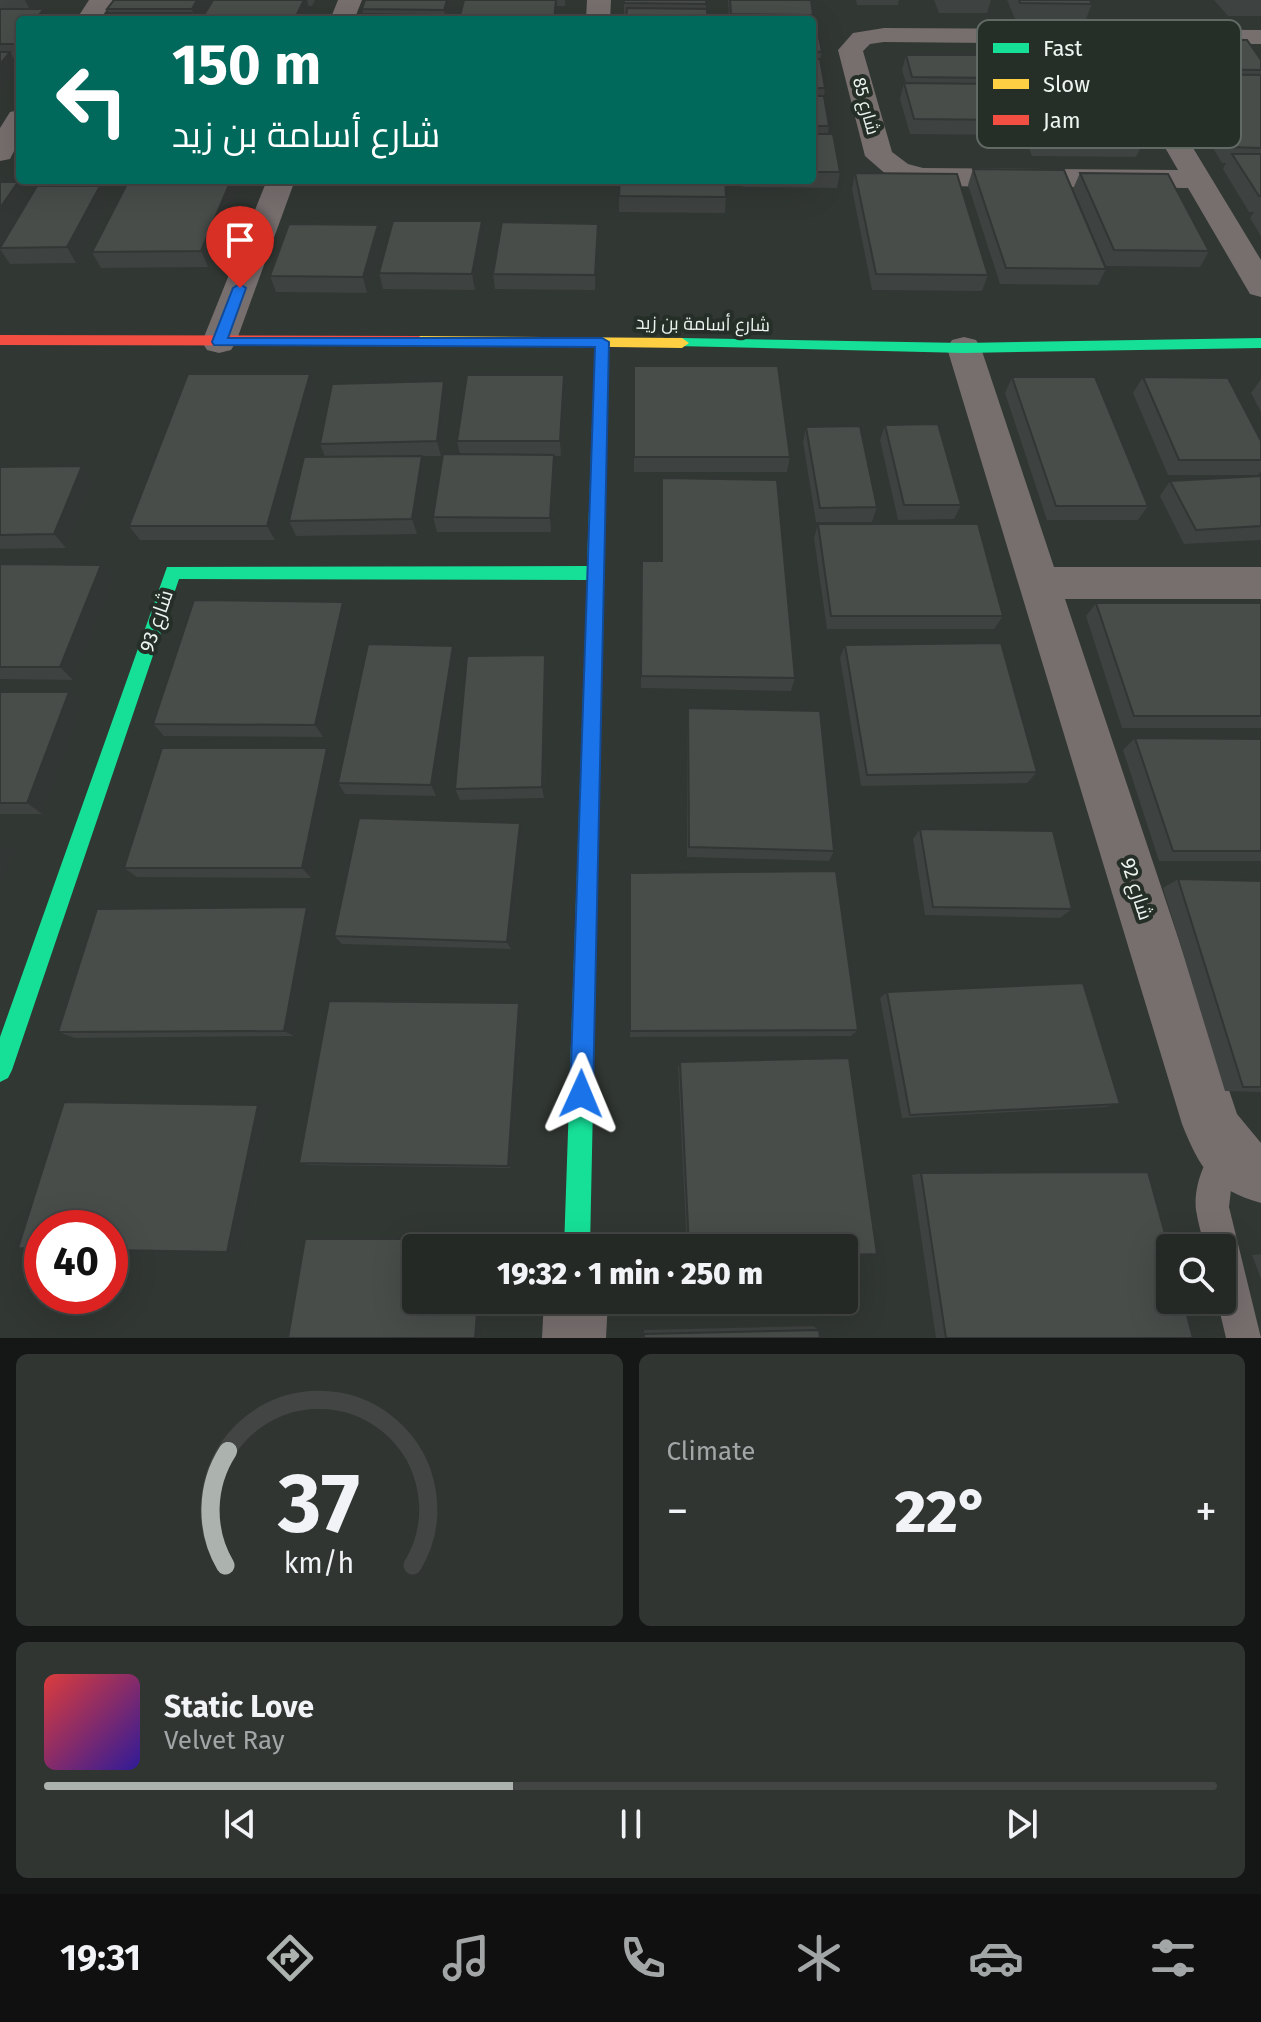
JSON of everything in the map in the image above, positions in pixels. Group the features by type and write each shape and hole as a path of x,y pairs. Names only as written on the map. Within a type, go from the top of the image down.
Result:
{"street":[{"path":"1167,12 1169,20"},
{"name":"شارع 85","path":"977,36 884,35 862,38 850,50 879,156 898,170 921,177 1197,179"},
{"path":"0,153 16,125"},
{"path":"1179,148 1261,287"},
{"path":"219,342 279,184"},
{"name":"شارع أسامة بن زيد","path":"0,340 602,342 964,348 1261,343"},
{"path":"577,1234 602,342"},
{"name":"شارع 92","path":"964,348 1211,1124 1245,1164"},
{"name":"شارع 93","path":"0,1070 173,572 596,573"},
{"path":"1040,583 1261,583"},
{"path":"574,1338 575,1314"}],"lane":[{"path":"1244,1338 1212,1207 1216,1178 1245,1164"}],"building":[{"path":"114,0 197,0 192,9 107,9"},
{"path":"213,0 304,0 296,16 203,16"},
{"path":"365,0 447,0 444,10 362,9"},
{"path":"464,0 556,0 554,16 460,16"},
{"path":"624,0 706,0 706,4 624,3"},
{"path":"730,0 811,0 813,15 731,14"},
{"path":"1019,0 1090,0 1092,4 1020,3"},
{"path":"627,8 707,9 707,16 626,16"},
{"path":"0,9 44,9 38,16 16,16 16,44 0,44"},
{"path":"106,13 192,13 190,16 104,16"},
{"path":"360,14 442,15 442,16"},
{"path":"816,22 822,52 816,51"},
{"path":"1241,40 1247,40 1261,60 1261,70 1241,70"},
{"path":"0,52 10,52 0,64"},
{"path":"906,55 977,55 977,78 912,77"},
{"path":"816,59 820,59 825,88 816,88"},
{"path":"1241,75 1261,75 1261,148 1241,147"},
{"path":"904,83 977,84 977,120 914,119"},
{"path":"816,96 824,96 829,126 816,126"},
{"path":"816,134 833,134 840,172 816,172"},
{"path":"1232,154 1261,154 1261,196 1259,196"},
{"path":"973,169 1064,170 1106,269 1006,268"},
{"path":"855,173 957,174 988,275 876,274"},
{"path":"1080,173 1168,174 1209,251 1114,250"},
{"path":"0,182 16,182 17,184 0,208"},
{"path":"127,184 229,184 201,251 92,252"},
{"path":"620,184 725,184 726,197 619,196"},
{"path":"37,186 100,186 67,247 0,248"},
{"path":"393,221 482,221 472,274 379,273"},
{"path":"502,222 598,224 595,275 493,274"},
{"path":"289,224 378,225 363,277 270,276"},
{"path":"634,366 778,366 790,457 634,457"},
{"path":"188,374 310,374 267,526 129,526"},
{"path":"467,375 564,375 560,441 457,441"},
{"path":"1012,377 1095,377 1148,506 1056,506"},
{"path":"1143,377 1228,378 1261,441 1261,460 1179,460"},
{"path":"444,381 437,441 320,444 332,384"},
{"path":"938,424 961,505 904,505 885,425"},
{"path":"860,426 877,507 820,508 806,427"},
{"path":"443,454 554,455 550,518 433,517"},
{"path":"422,456 412,519 289,521 304,457"},
{"path":"82,466 54,534 0,535 0,467"},
{"path":"1261,476 1261,526 1196,530 1170,481"},
{"path":"662,478 777,480 795,678 641,676 642,561 662,561"},
{"path":"818,524 978,524 1003,616 831,616"},
{"path":"0,564 101,565 60,667 0,667"},
{"path":"194,600 343,602 315,725 153,724"},
{"path":"1096,603 1261,603 1261,716 1134,716"},
{"path":"1001,643 1037,772 867,775 845,645"},
{"path":"368,644 453,646 431,785 338,783"},
{"path":"545,655 542,787 455,789 467,656"},
{"path":"0,692 69,692 27,803 0,803"},
{"path":"688,708 820,711 834,851 689,847"},
{"path":"1135,738 1261,739 1261,851 1173,851"},
{"path":"162,748 327,748 302,868 124,868"},
{"path":"359,818 520,823 507,942 334,936"},
{"path":"920,829 1053,831 1072,909 933,907"},
{"path":"836,871 858,1030 630,1031 630,873"},
{"path":"1178,879 1261,881 1261,1087 1243,1087"},
{"path":"307,907 284,1031 58,1032 97,909"},
{"path":"1083,983 1120,1104 910,1115 887,992"},
{"path":"329,1001 519,1003 508,1166 299,1163"},
{"path":"849,1058 877,1254 858,1255 858,1234 688,1234 680,1062"},
{"path":"64,1102 258,1105 227,1252 128,1250 128,1210 30,1210"},
{"path":"1148,1172 1165,1234 1156,1234 1156,1314 1187,1314 1193,1338 946,1338 921,1173"},
{"path":"24,1229 24,1248 18,1248"},
{"path":"305,1239 402,1239 402,1314 477,1314 475,1338 288,1338"},
{"path":"819,1330 820,1338 644,1338 644,1334"}],"traffic: fast":[{"path":"577,1234 602,342"},
{"path":"682,343 964,348 1261,343"},
{"path":"0,1070 173,572 596,573"}],"traffic: slow":[{"path":"419,341 682,343"}],"traffic: jam":[{"path":"0,340 419,341"}],"route":[{"path":"240,288 219,342 602,342 581,1094"}]}
